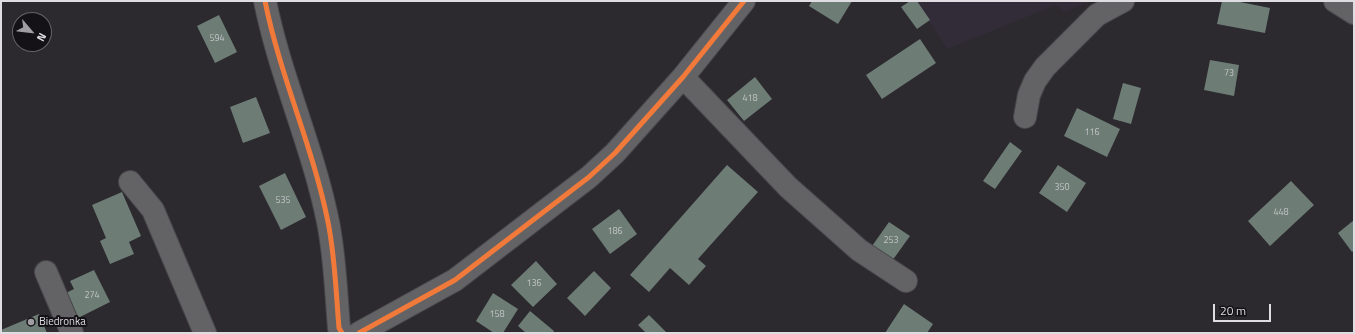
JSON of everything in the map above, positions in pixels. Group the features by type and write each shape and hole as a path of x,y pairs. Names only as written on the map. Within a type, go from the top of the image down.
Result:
{"street":[{"path":"265,1 270,26 306,138 328,223 340,328 342,333"},
{"path":"359,333 455,280 567,195 615,153 683,77 744,1"},
{"path":"1025,117 1029,95 1035,81 1045,67 1097,14 1123,1"},
{"path":"1335,1 1354,13"},
{"path":"683,77 788,186 859,250 906,281"},
{"path":"130,182 153,210 206,333"},
{"path":"46,272 72,333"}],"shaded area":[{"path":"916,1 1091,1 1064,12 1056,5 947,49"}],"building":[{"path":"812,1 852,1 838,24 809,6"},
{"path":"910,1 917,1 930,20 917,29 901,7"},
{"path":"1222,1 1235,1 1270,8 1265,33 1217,24"},
{"path":"219,15 237,52 215,63 197,26"},
{"path":"920,39 936,63 882,99 866,75"},
{"path":"1210,60 1239,65 1234,96 1204,90"},
{"path":"755,77 772,99 744,121 727,100"},
{"path":"1123,83 1141,88 1131,124 1113,119"},
{"path":"256,97 270,133 243,143 230,107"},
{"path":"1077,108 1120,129 1107,157 1064,136"},
{"path":"1010,142 1022,151 995,189 983,181"},
{"path":"727,165 758,192 698,259 706,266 689,285 670,268 649,292 630,275"},
{"path":"1058,165 1086,183 1067,212 1039,193"},
{"path":"285,173 306,217 281,230 259,186"},
{"path":"1291,181 1314,205 1270,246 1248,221"},
{"path":"122,192 141,236 129,242 134,254 110,264 100,241 106,238 92,205"},
{"path":"619,209 637,234 610,254 592,229"},
{"path":"1354,220 1354,250 1352,252 1338,233"},
{"path":"889,222 910,236 892,261 872,246"},
{"path":"536,261 557,284 533,307 511,285"},
{"path":"94,270 110,302 70,322 58,297 74,289 70,281"},
{"path":"594,271 611,288 585,316 567,298"},
{"path":"493,293 518,309 503,333 494,333 476,321"},
{"path":"904,304 933,324 927,333 885,333"},
{"path":"530,311 554,331 553,333 526,333 518,326"},
{"name":"Biedronka","path":"39,314 47,333 1,333 1,330"},
{"path":"649,315 667,333 646,333 638,325"}],"cycle path":[{"path":"265,1 279,57 322,194 334,261 339,328 342,333"},
{"path":"359,333 455,280 589,177 615,153 683,77 744,1"}],"place":[{"name":"Biedronka","path":"31,322"}]}
